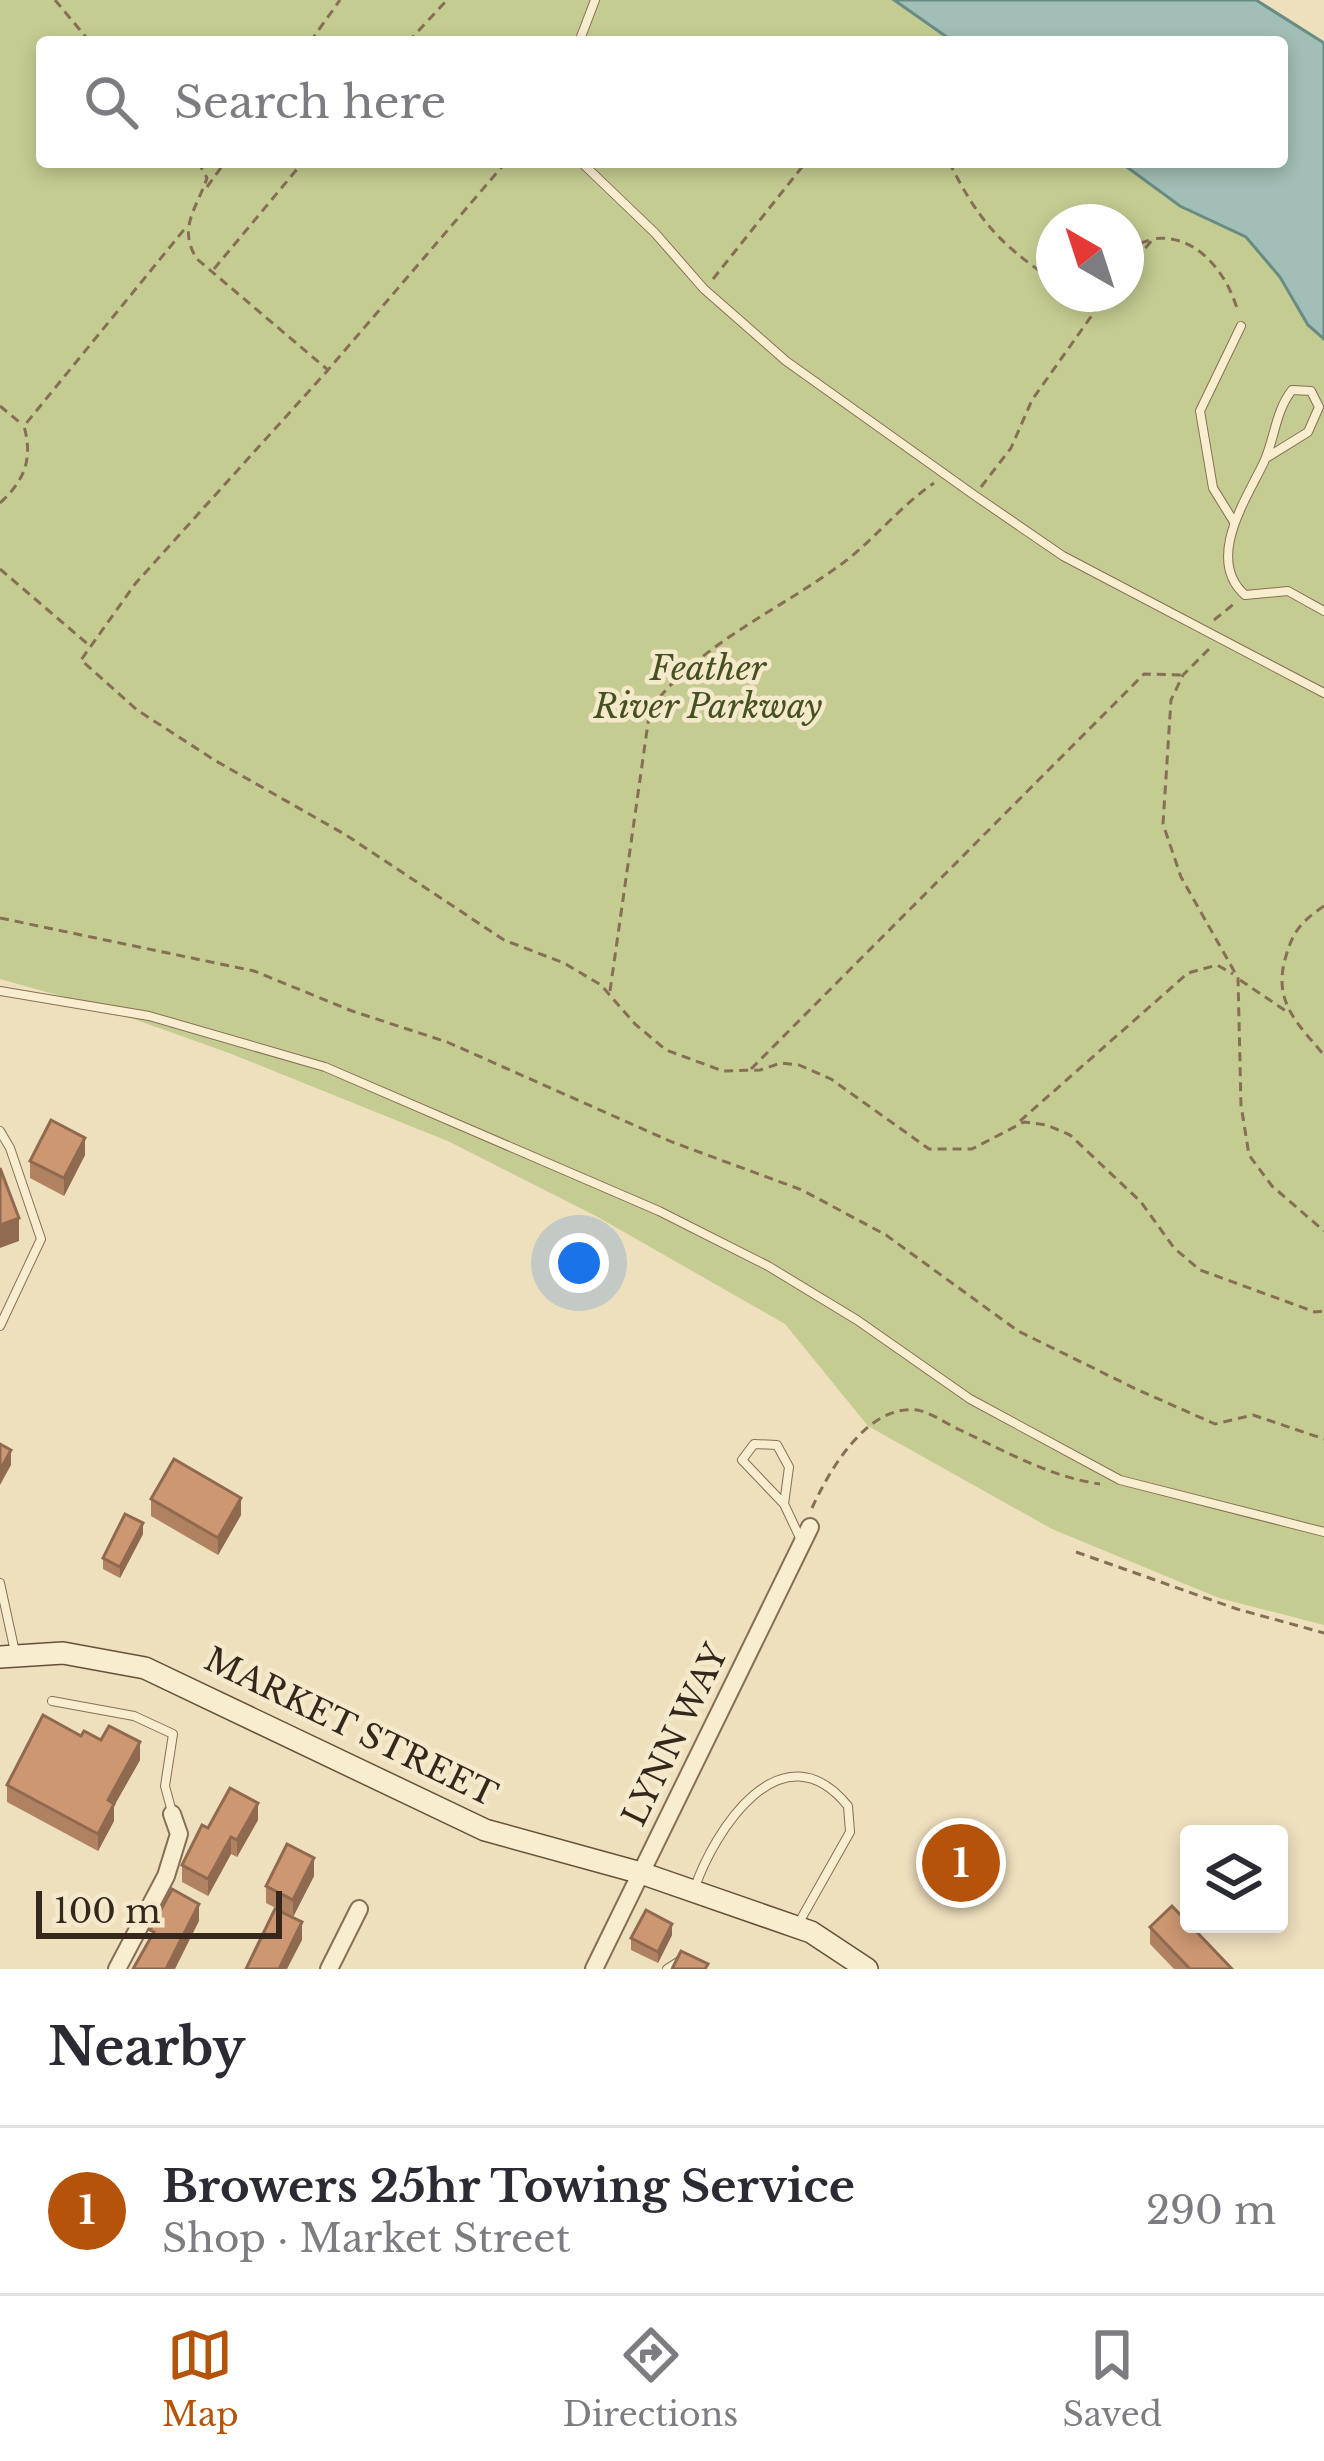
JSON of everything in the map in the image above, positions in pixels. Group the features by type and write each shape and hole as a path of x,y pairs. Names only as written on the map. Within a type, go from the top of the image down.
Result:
{"main road":[{"name":"MARKET STREET","path":"8,1656 63,1653 145,1668 485,1830 641,1874 796,1927 868,1969"}],"street":[{"name":"LYNN WAY","path":"595,1969 806,1535"},
{"path":"117,1969 166,1876 179,1834 172,1814"},
{"path":"329,1969 359,1909"}],"lane":[{"path":"581,36 595,0"},
{"path":"587,168 655,233 704,290 786,361 945,475 1063,556 1324,693"},
{"path":"1234,522 1213,488 1200,411 1241,326"},
{"path":"1266,458 1308,432 1319,407 1311,391 1292,390 1283,401 1266,458 1234,522 1227,555 1230,572 1245,595 1288,591 1324,611"},
{"path":"0,991 149,1016 325,1067 637,1202 768,1266 857,1320 970,1399 1120,1480 1324,1532"},
{"path":"0,1131 41,1239 0,1326"},
{"path":"784,1504 789,1467 778,1445 754,1444 742,1460 806,1535"},
{"path":"0,1583 8,1656"},
{"path":"52,1701 134,1716 173,1734 165,1786 172,1814"},
{"path":"693,1892 703,1863 748,1796 781,1781 810,1780 826,1786 848,1806 850,1832 796,1927"},
{"path":"667,1969 682,1960 693,1964"}],"path":[{"path":"56,0 85,36"},
{"path":"314,36 340,0"},
{"path":"414,36 447,0"},
{"path":"24,426 187,226 208,178 202,168"},
{"path":"202,193 221,168"},
{"path":"213,271 298,168"},
{"path":"501,168 135,584 81,660 137,710 216,761 366,847 504,940 564,962 609,994 666,1050 723,1071 799,1065 831,1079 929,1149 972,1149 1024,1122 1047,1125 1070,1135 1141,1202 1174,1248 1200,1270 1324,1311"},
{"path":"704,290 801,168"},
{"path":"952,168 964,193 1004,247 1036,269"},
{"path":"187,226 188,245 197,259 328,370"},
{"path":"1144,250 1154,239"},
{"path":"1144,242 1184,240 1211,262 1227,283 1241,326"},
{"path":"974,495 1011,448 1032,400 1095,312"},
{"path":"0,406 24,426 29,446 25,473 0,503"},
{"path":"609,994 650,709 665,689 708,654 755,617 848,559 903,504 945,475"},
{"path":"0,569 90,646"},
{"path":"1204,629 1245,595"},
{"path":"1219,637 1183,675 1171,700 1163,824 1181,877 1238,978 1241,1105 1250,1155 1272,1186 1324,1231"},
{"path":"749,1070 1144,674 1183,675"},
{"path":"1289,1013 1279,979 1290,942 1298,924 1324,906"},
{"path":"0,918 254,971 352,1011 447,1042 672,1142 802,1190 886,1235 1018,1331 1215,1424 1253,1415 1324,1438"},
{"path":"1014,1126 1188,973 1205,965 1217,965 1289,1013 1324,1055"},
{"path":"806,1535 808,1515 826,1478 854,1439 885,1417 916,1410 1075,1480 1104,1485 1120,1480"},
{"path":"1076,1552 1237,1609 1324,1633"}],"green space":[{"name":"Feather River Parkway","path":"0,0 894,0 945,36 36,36 36,168 1127,168 1180,206 1246,237 1280,277 1308,325 1324,339 1324,1625 1219,1598 1052,1529 868,1426 785,1324 596,1216 450,1142 100,1007 0,979"}],"water":[{"path":"894,0 1256,0 1324,43 1324,339 1308,325 1280,277 1246,237 1180,206 1128,168 1288,168 1288,36 945,36"}],"building":[{"path":"51,1120 85,1138 64,1178 30,1161"},
{"path":"0,1168 19,1218 0,1225"},
{"path":"0,1444 11,1450 0,1470"},
{"path":"174,1459 241,1498 218,1538 151,1499"},
{"path":"125,1514 143,1523 120,1567 103,1558"},
{"path":"43,1715 81,1736 84,1731 101,1740 109,1726 140,1742 108,1800 114,1804 98,1834 7,1785"},
{"path":"230,1788 258,1803 237,1840 231,1837 208,1879 182,1865 202,1825 208,1828"},
{"path":"287,1844 314,1858 293,1900 266,1886"},
{"path":"172,1889 199,1904 166,1969 133,1969 154,1932 150,1930"},
{"path":"1172,1906 1180,1914 1180,1933 1198,1933 1232,1969 1190,1969 1150,1927"},
{"path":"275,1909 302,1922 279,1969 246,1969"},
{"path":"646,1910 672,1924 658,1952 631,1938"},
{"path":"681,1951 708,1964 705,1969 672,1969"}],"place":[{"name":"Browers 25hr Towing Service","path":"961,1863"}]}
